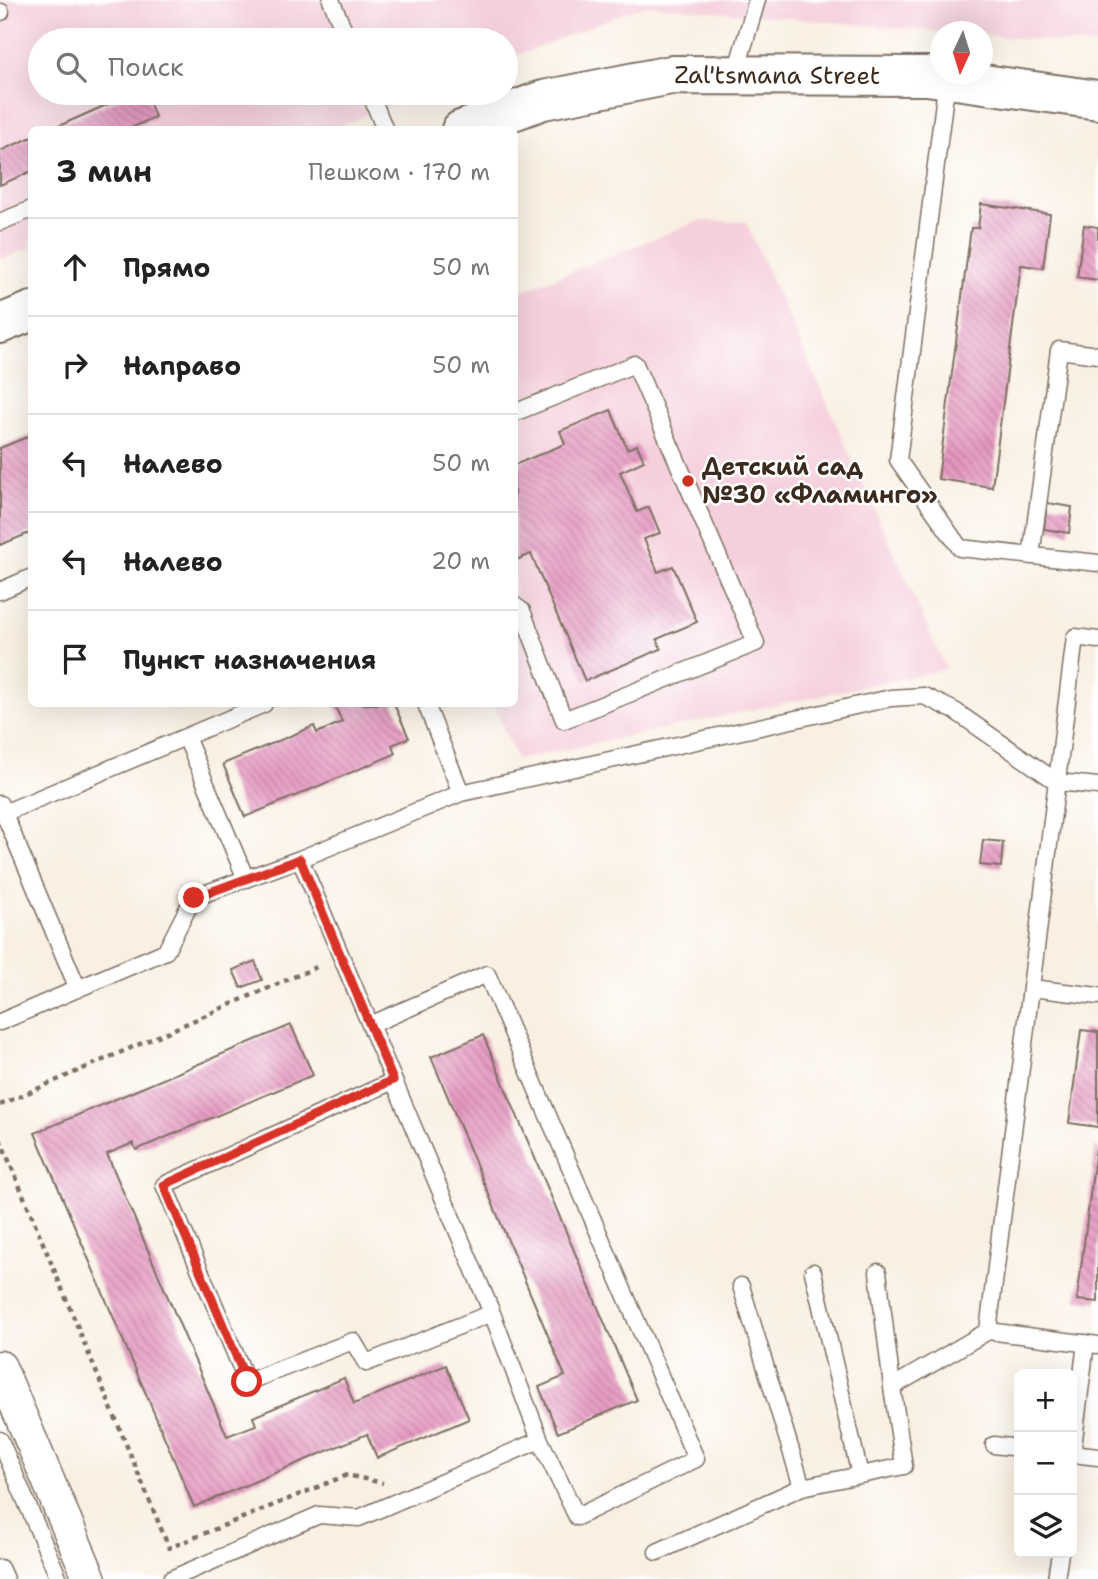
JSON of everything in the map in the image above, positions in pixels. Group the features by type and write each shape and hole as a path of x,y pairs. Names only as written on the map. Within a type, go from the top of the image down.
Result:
{"street":[{"name":"Zal'tsmana Street","path":"472,126 543,100 671,75 930,76"},
{"name":"Zal'tsmana Street","path":"983,84 1098,100"},
{"path":"0,324 28,313"},
{"path":"0,1367 90,1579"}],"lane":[{"path":"331,0 343,28"},
{"path":"735,75 757,0"},
{"path":"946,84 898,460 960,548 1098,563"},
{"path":"375,105 383,126"},
{"path":"0,222 28,211"},
{"path":"1031,556 1059,351 1098,355"},
{"path":"518,410 635,364 756,643 565,720 522,611 518,608"},
{"path":"0,591 28,579"},
{"path":"988,1331 1075,637 1098,640"},
{"path":"0,1023 166,951 194,898 300,859 461,793 891,698 924,696 956,711 1057,782 1098,786"},
{"path":"78,989 2,809 257,707"},
{"path":"427,707 461,793"},
{"path":"186,737 246,878"},
{"path":"300,859 393,1080 492,1314 540,1440 577,1517 696,1459 487,974 370,1025"},
{"path":"1031,988 1098,996"},
{"path":"393,1080 164,1185 247,1382 353,1341 366,1363 492,1314"},
{"path":"813,1272 860,1475"},
{"path":"657,1552 802,1487 904,1466 878,1272"},
{"path":"741,1286 802,1487"},
{"path":"892,1387 988,1331 1092,1344 1076,1432"},
{"path":"0,1440 59,1579"},
{"path":"171,1579 319,1515 359,1518 540,1440"},
{"path":"994,1445 1014,1447"},
{"path":"1077,1455 1098,1457"},
{"path":"1056,1579 1058,1558"},
{"path":"0,1568 5,1579"}],"path":[{"path":"0,1105 341,956"},
{"path":"0,1139 169,1548 346,1475 393,1485"}],"shaded area":[{"path":"0,0 1098,0 1098,46 993,36 993,21 930,21 930,31 645,5 518,55 518,28 28,28 28,105 393,105 339,126 28,126 28,249 0,260"},
{"name":"Детский сад №30 «Фламинго»","path":"698,221 746,222 946,669 517,760 494,707 518,707 518,293"}],"building":[{"path":"106,105 150,105 155,117 136,126 59,126"},
{"path":"28,139 28,173 0,185 0,151"},
{"path":"981,204 1050,214 1043,268 1021,265 992,487 938,479 971,228 978,228"},
{"path":"1084,225 1098,227 1098,280 1077,277"},
{"path":"611,410 627,449 637,445 644,461 620,472 637,512 649,507 660,533 644,539 658,572 673,566 697,622 657,639 661,649 585,681 531,554 518,559 518,463 565,444 560,431"},
{"path":"28,437 28,534 0,545 0,448"},
{"path":"1047,503 1072,507 1069,533 1044,529"},
{"path":"335,707 395,707 409,738 392,745 395,754 245,817 223,764 314,726 317,733 342,722"},
{"path":"983,840 1003,842 1001,867 980,865"},
{"path":"255,961 262,980 241,988 233,970"},
{"path":"291,1025 313,1075 136,1150 133,1143 107,1154 227,1436 256,1425 253,1417 344,1378 354,1404 446,1365 469,1419 377,1458 367,1434 194,1507 35,1133"},
{"path":"1081,1030 1098,1032 1098,1127 1069,1123"},
{"path":"483,1035 637,1400 558,1433 539,1387 565,1376 431,1057"},
{"path":"1098,1147 1098,1302 1077,1300"}],"place":[{"name":"Детский сад №30 «Фламинго»","path":"688,481"}],"route":[{"path":"194,898 300,859 393,1080 164,1185 247,1382"}]}
